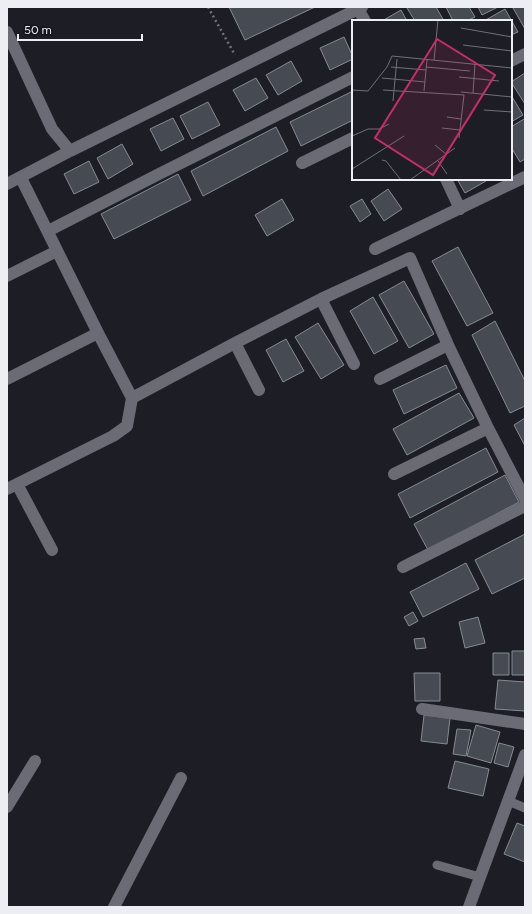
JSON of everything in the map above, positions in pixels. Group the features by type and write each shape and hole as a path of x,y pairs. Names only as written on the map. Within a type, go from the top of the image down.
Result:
{"street":[{"path":"7,184 70,151 360,8 365,20"},
{"path":"7,32 52,129 70,151"},
{"path":"512,60 525,54"},
{"path":"48,231 352,78"},
{"path":"302,163 352,138"},
{"path":"375,250 525,177"},
{"path":"21,178 132,398 127,426 113,436 12,486 52,550"},
{"path":"446,180 460,209"},
{"path":"7,276 58,251"},
{"path":"132,398 321,299 410,258 448,345 488,428 525,499"},
{"path":"321,299 354,364"},
{"path":"7,379 98,333"},
{"path":"235,343 259,390"},
{"path":"380,379 448,345"},
{"path":"394,474 488,428"},
{"path":"403,567 525,506"},
{"path":"422,709 525,724"},
{"path":"469,907 525,755"},
{"path":"7,807 34,761"},
{"path":"114,907 181,778"}],"lane":[{"path":"508,801 525,808"},
{"path":"437,865 480,877"}],"path":[{"path":"208,7 242,66"}],"building":[{"path":"229,7 315,7 245,40"},
{"path":"436,7 443,20 414,20 407,8"},
{"path":"446,7 469,7 475,17 469,20 452,20"},
{"path":"478,7 498,7 482,15"},
{"path":"525,7 525,29 513,8"},
{"path":"505,9 511,20 486,20"},
{"path":"401,10 406,20 384,20"},
{"path":"512,21 518,32 512,35"},
{"path":"344,37 352,55 352,59 330,70 320,48"},
{"path":"291,61 302,81 278,95 266,75"},
{"path":"525,73 525,104 512,84 512,81"},
{"path":"256,78 268,98 245,111 233,90"},
{"path":"352,91 352,120 301,146 290,122"},
{"path":"512,97 523,115 512,121"},
{"path":"208,102 220,125 192,139 180,116"},
{"path":"173,118 184,139 161,151 150,129"},
{"path":"524,119 525,120 525,159 520,162 512,149 512,126"},
{"path":"276,127 288,151 203,196 191,171"},
{"path":"122,144 133,164 108,179 97,158"},
{"path":"89,161 99,182 74,194 64,174"},
{"path":"178,174 191,200 114,239 101,214"},
{"path":"458,180 486,180 486,181 465,193"},
{"path":"388,189 402,209 384,221 371,201"},
{"path":"282,199 294,220 267,236 255,215"},
{"path":"362,199 371,214 360,222 350,206"},
{"path":"458,247 493,313 467,326 432,261"},
{"path":"404,281 434,334 409,348 379,295"},
{"path":"373,297 398,341 374,354 350,311"},
{"path":"495,321 525,381 525,406 510,413 472,335"},
{"path":"318,323 344,365 321,379 295,337"},
{"path":"286,339 304,371 283,382 266,350"},
{"path":"446,365 457,388 404,414 393,390"},
{"path":"459,393 474,418 407,455 393,429"},
{"path":"525,418 525,446 514,425"},
{"path":"486,448 498,472 410,518 398,494"},
{"path":"505,475 519,502 428,550 414,524"},
{"path":"525,534 525,578 492,594 475,560"},
{"path":"466,563 479,589 423,617 410,592"},
{"path":"413,612 418,621 409,626 404,617"},
{"path":"478,617 485,643 465,648 459,622"},
{"path":"424,638 426,648 416,649 414,639"},
{"path":"512,651 525,651 525,675 512,675"},
{"path":"493,653 509,653 509,675 493,675"},
{"path":"414,673 440,673 440,701 415,701"},
{"path":"498,680 525,682 525,711 495,709"},
{"path":"424,715 450,718 447,744 421,741"},
{"path":"476,725 500,732 491,763 467,756"},
{"path":"457,729 471,730 466,756 453,754"},
{"path":"499,743 514,747 508,767 494,763"},
{"path":"455,761 489,769 483,796 448,788"},
{"path":"517,823 525,826 525,862 504,854"}]}
